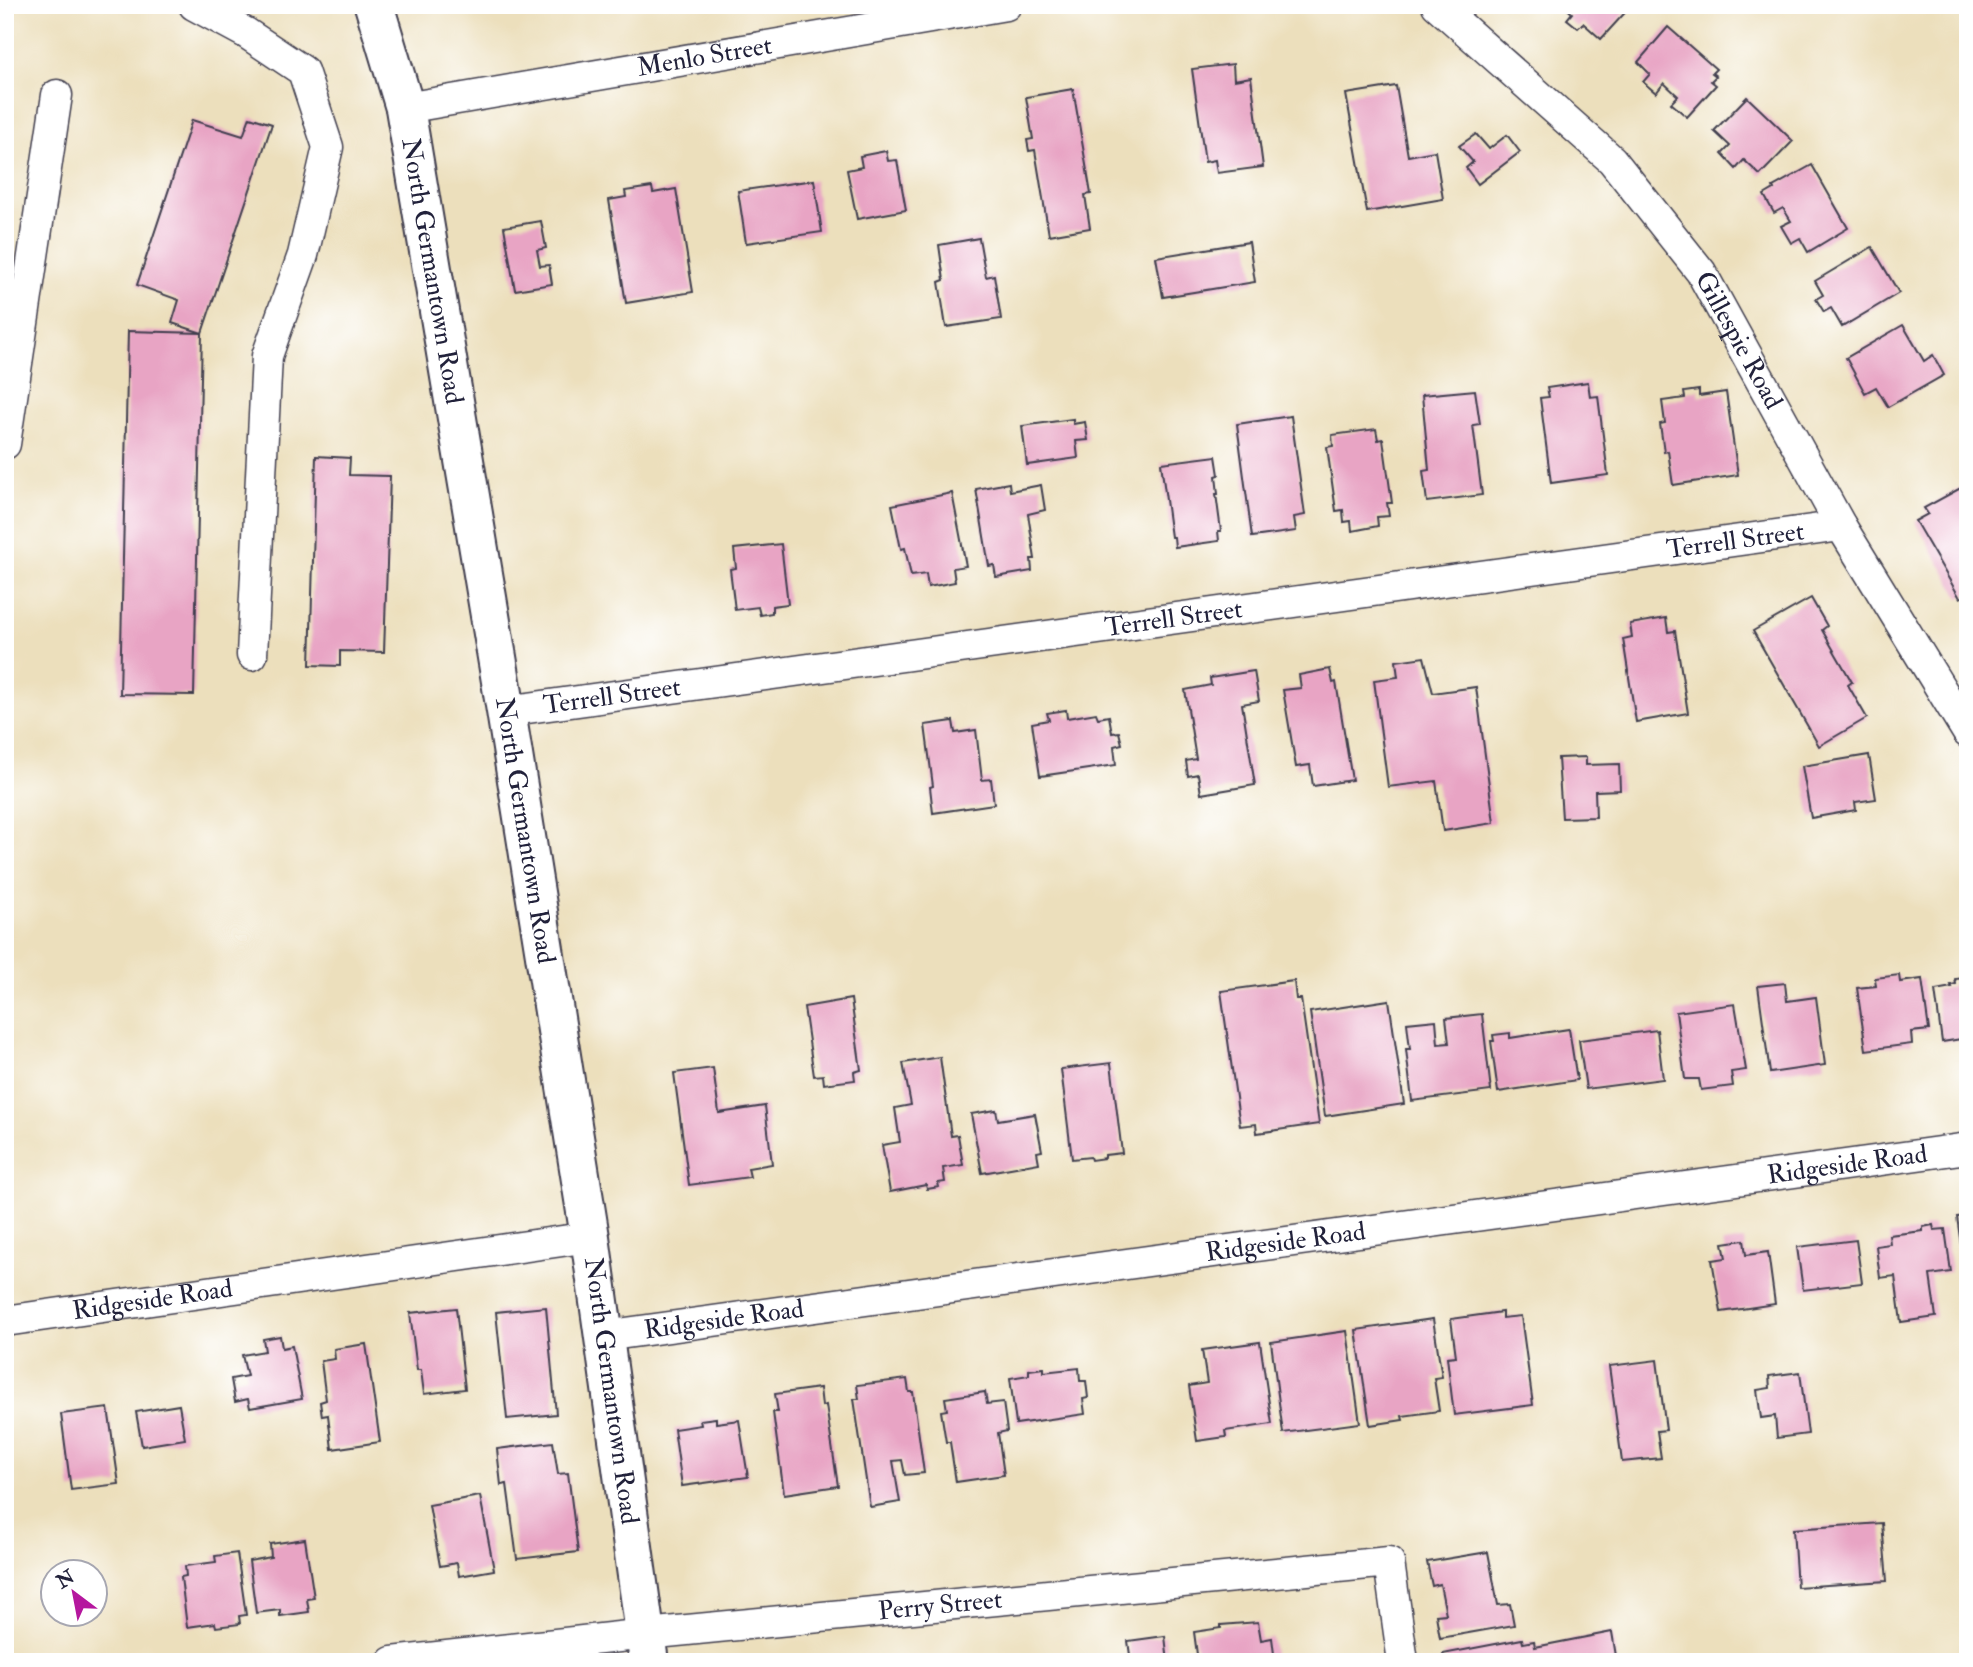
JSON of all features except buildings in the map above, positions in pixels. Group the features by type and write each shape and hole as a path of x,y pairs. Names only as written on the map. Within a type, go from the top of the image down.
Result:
{"main road":[{"name":"North Germantown Road","path":"374,5 405,108 506,711 590,1237 647,1648"}],"street":[{"path":"194,5 246,33 303,71 328,147 303,255 267,356 252,655"},
{"name":"Menlo Street","path":"405,108 1006,5"},
{"name":"Gillespie Road","path":"1437,5 1612,160 1700,272 1841,526 1968,733"},
{"path":"5,444 57,94"},
{"name":"Terrell Street","path":"506,711 1841,526"},
{"name":"Ridgeside Road","path":"604,1336 1968,1148"},
{"name":"Ridgeside Road","path":"5,1321 590,1237"},
{"name":"Perry Street","path":"392,1662 647,1648 1389,1562 1403,1662"}]}
